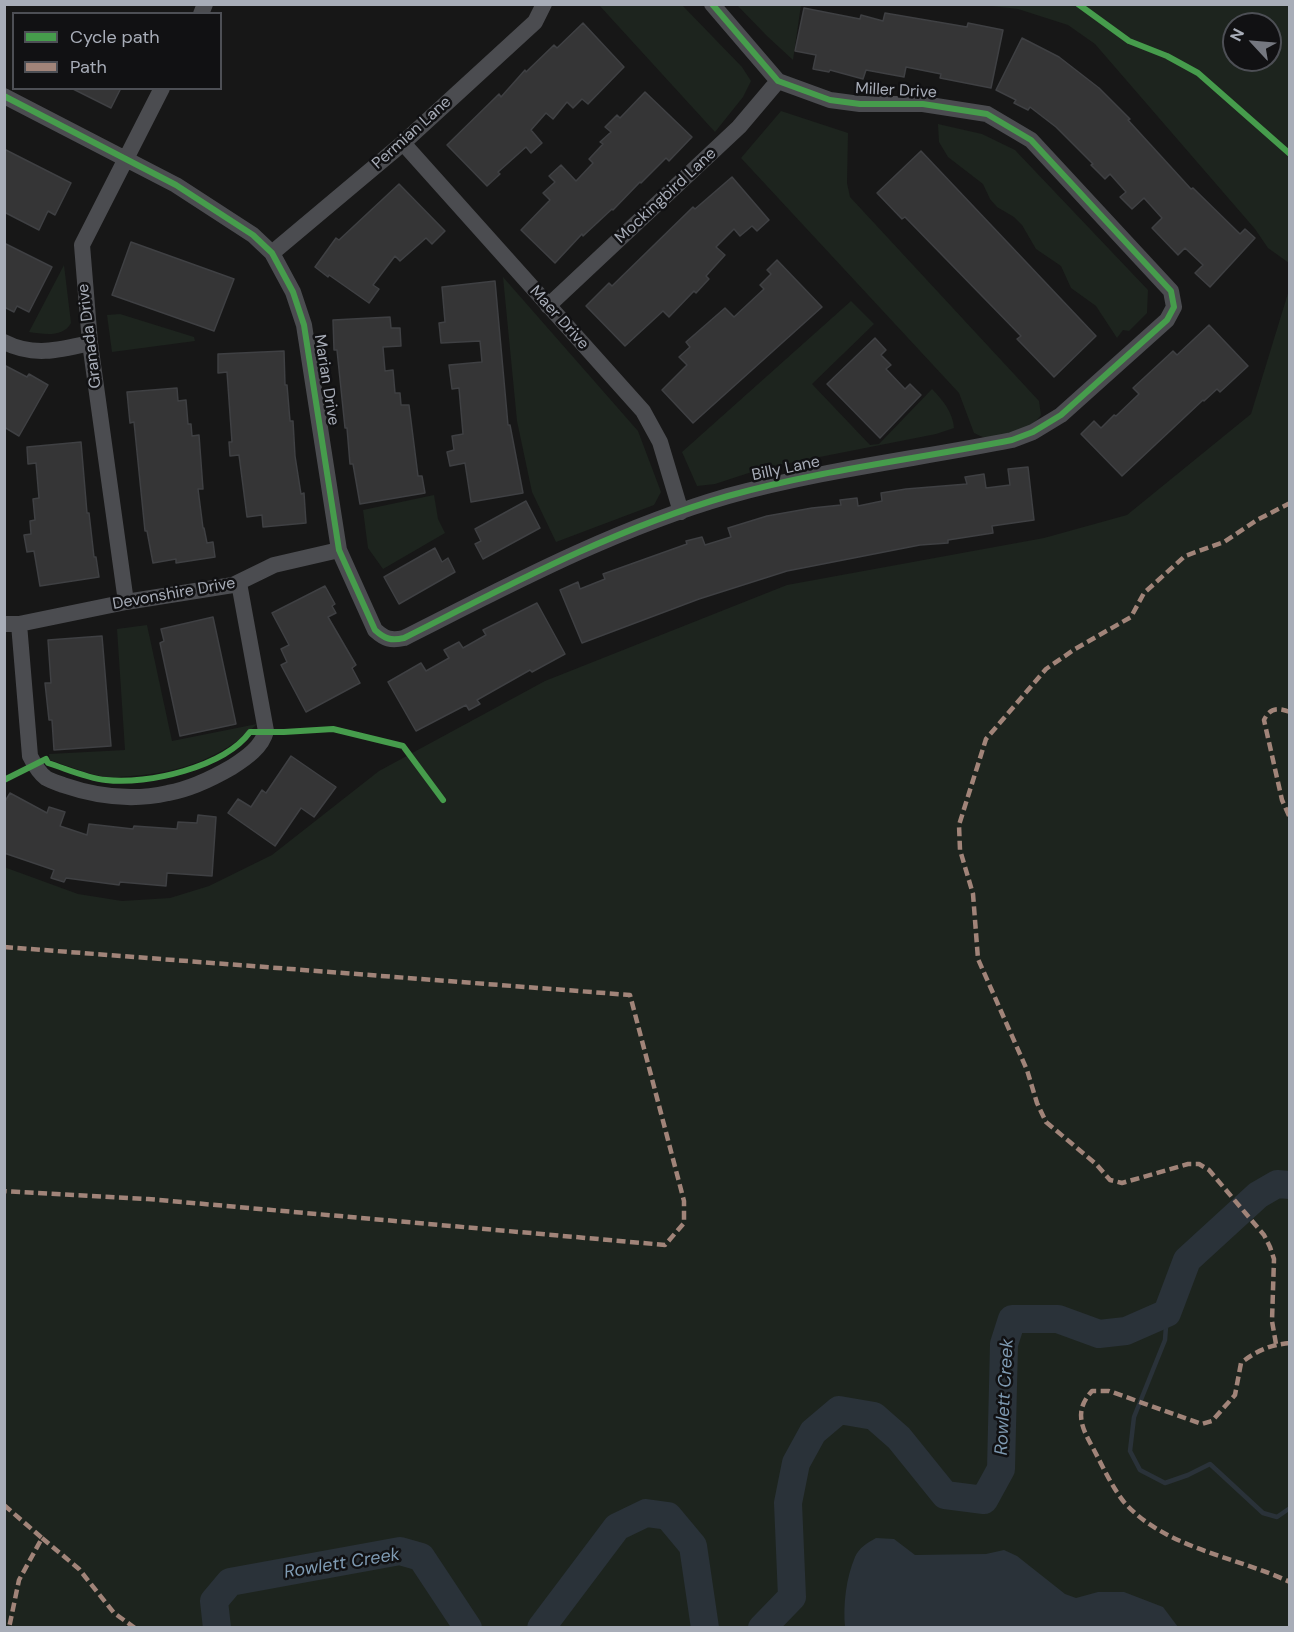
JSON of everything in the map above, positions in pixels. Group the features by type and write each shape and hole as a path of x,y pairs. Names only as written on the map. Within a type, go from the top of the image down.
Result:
{"street":[{"name":"Permian Lane","path":"272,253 403,143 535,22 544,4"},
{"name":"Miller Drive","path":"712,4 778,81 830,100 860,104 923,104 987,114 1031,140 1171,291 1174,307"},
{"name":"Mockingbird Lane","path":"548,306 739,126 778,81"},
{"name":"Granada Drive","path":"126,602 90,343 82,245 161,90"},
{"name":"Marian Drive","path":"4,96 176,185 253,235 272,253 293,292 304,325 339,550 375,630 382,637"},
{"name":"Maer Drive","path":"403,143 643,411 660,442 681,512"},
{"name":"Billy Lane","path":"382,637 393,641 404,638 531,573 639,527 726,497 795,479 1012,440 1033,432 1061,415 1167,320 1174,307"},
{"path":"4,342 27,351 55,352 90,343"},
{"name":"Devonshire Drive","path":"12,624 238,584 274,565 339,550"},
{"path":"12,624 30,756 34,766 47,779 77,790 111,797 138,798 170,793 213,778 242,761 263,741 266,731 238,584"}],"shaded area":[{"path":"599,5 682,5 742,67 751,81 743,97 715,132"},
{"path":"737,5 801,5 793,60 767,36"},
{"path":"983,5 1289,5 1289,263 1268,248 1255,229 1095,44 1068,25 1018,9"},
{"path":"781,111 848,133 847,183 850,197 1039,401 1041,415 1031,425 1010,435 995,438 984,438 974,433 959,393 741,158"},
{"path":"938,124 982,134 1015,150 1148,290 1147,313 1129,331 1123,330 1117,338 1096,306 1071,288 1061,266 1036,249 1022,225 1014,217 997,207 990,199 983,184 948,157 939,142"},
{"path":"64,265 71,323 58,333 29,332"},
{"path":"503,277 638,431 661,492 654,505 556,542 532,492 517,421"},
{"path":"1289,290 1289,1627 5,1627 4,867 78,894 122,901 170,898 209,886 272,855 379,771 545,681 787,585 1044,538 1127,515 1251,414"},
{"path":"851,301 874,324 812,384 870,445 879,444 932,389 947,407 954,428 936,434 764,468 715,484 697,486 682,452"},
{"path":"120,314 194,337 195,341 112,352 107,315"},
{"path":"434,495 438,519 445,533 383,569 368,548 363,510"},
{"path":"147,625 172,741 257,724 244,736 215,755 183,767 149,774 106,778 50,760 49,754 125,750 117,629"},
{"path":"876,1538 894,1539 915,1555 986,1554 1004,1550 1017,1556 1065,1594 1076,1598 1098,1592 1124,1592 1163,1607 1178,1627 845,1627 846,1592 852,1565 859,1551"}],"building":[{"path":"804,8 860,19 861,15 883,21 885,13 967,27 968,23 1003,30 991,88 940,78 941,74 906,67 904,77 866,70 863,79 830,70 829,72 813,69 816,55 795,51"},
{"path":"583,23 624,67 588,104 582,99 573,108 567,102 553,119 546,113 531,130 542,143 531,153 526,147 498,172 500,174 487,186 447,145 499,94 501,97 525,70 526,72 554,45 557,48"},
{"path":"1022,38 1059,57 1099,88 1130,119 1128,120 1191,189 1193,188 1240,234 1245,229 1255,238 1210,287 1195,273 1203,265 1185,248 1178,255 1152,228 1162,218 1144,198 1132,209 1120,197 1126,192 1110,174 1105,179 1056,127 1030,107 1028,110 1014,103 1016,100 996,90"},
{"path":"75,90 120,90 111,108"},
{"path":"645,92 692,137 669,161 666,158 613,210 583,236 582,234 555,263 521,230 550,200 543,193 555,182 549,176 561,165 576,181 593,163 589,159 603,144 600,142 611,132 605,127 617,115 620,118"},
{"path":"4,149 71,183 55,215 48,211 39,230 4,212"},
{"path":"921,151 1096,336 1054,377 1017,339 1021,336 905,217 902,219 877,193"},
{"path":"732,177 769,220 757,231 752,226 740,236 734,229 716,247 725,255 706,276 709,279 696,293 694,291 669,317 663,311 625,346 586,306 609,283 612,286 693,207 695,209"},
{"path":"399,184 445,231 432,244 426,238 400,261 395,256 373,285 379,289 369,303 315,267 336,238 339,240"},
{"path":"131,242 234,279 214,331 112,295"},
{"path":"4,243 52,267 29,312 17,306 14,312 4,307"},
{"path":"777,260 822,307 693,423 662,390 687,365 679,357 690,347 686,342 725,308 734,317 764,289 760,285 771,274 767,270"},
{"path":"495,281 508,425 510,425 523,493 471,502 465,463 450,466 447,452 454,450 452,436 463,434 459,388 452,389 449,365 482,362 480,341 441,343 439,323 445,322 442,287"},
{"path":"390,317 391,328 400,328 401,346 383,347 385,371 393,370 395,393 400,393 401,405 409,405 418,476 422,476 425,493 360,504 353,464 350,464 337,350 334,350 333,320"},
{"path":"1209,325 1248,366 1220,392 1217,389 1203,400 1122,476 1081,434 1094,421 1101,428 1114,415 1116,416 1139,394 1133,388 1173,351 1177,355"},
{"path":"875,338 886,350 881,355 891,365 886,369 905,389 910,384 921,395 880,438 827,384"},
{"path":"284,351 285,385 287,385 290,421 293,421 295,456 301,494 304,493 306,523 263,527 262,515 247,517 239,455 230,456 229,442 232,442 227,372 218,373 218,354"},
{"path":"4,365 27,377 29,374 48,385 19,436 4,427"},
{"path":"177,388 178,401 186,400 188,424 191,424 192,436 199,435 203,489 198,489 203,528 207,543 213,542 215,557 176,563 176,559 153,563 147,531 145,531 134,422 130,423 127,392"},
{"path":"81,442 87,513 89,513 94,557 96,557 99,577 40,586 34,551 27,552 24,535 31,534 30,521 35,520 33,499 39,498 36,463 28,464 27,447"},
{"path":"1028,467 1034,520 992,526 993,533 948,540 948,543 920,545 787,571 699,599 582,643 560,590 578,582 580,589 605,579 603,574 687,544 686,541 702,537 705,545 731,537 728,528 767,516 841,505 840,500 857,498 858,506 882,501 881,493 967,484 965,477 984,474 986,488 1010,485 1008,469"},
{"path":"526,501 540,528 483,559 475,544 481,541 475,529"},
{"path":"435,548 442,562 448,558 455,572 399,604 384,577"},
{"path":"325,586 335,604 332,606 336,613 328,617 356,665 352,668 360,683 306,712 281,665 287,662 281,649 289,645 272,613"},
{"path":"537,603 565,654 532,672 530,670 477,700 480,704 469,710 466,705 416,731 388,682 421,663 426,671 449,658 444,650 459,642 463,648 486,635 483,630"},
{"path":"213,617 236,724 180,736 160,643 164,641 161,629"},
{"path":"102,636 111,746 54,750 52,720 49,720 45,683 51,683 48,640"},
{"path":"291,756 336,787 314,817 301,808 275,846 228,813 238,799 251,807 262,790 266,793"},
{"path":"10,793 47,813 49,807 65,812 60,826 87,835 89,824 133,829 134,826 177,829 178,822 197,823 198,815 216,817 212,876 167,873 166,886 120,882 119,885 66,878 64,882 51,878 54,870 4,853 4,803"}],"waterway":[{"name":"Rowlett Creek","path":"762,1628 792,1597 788,1503 796,1463 813,1432 839,1410 874,1416 899,1438 945,1495 984,1500 1001,1469 1004,1344 1012,1319 1058,1319 1099,1334 1126,1331 1167,1313 1187,1260 1258,1195 1277,1184 1290,1185"},
{"path":"1167,1313 1165,1340 1134,1417 1130,1451 1140,1470 1165,1483 1210,1464 1263,1513 1277,1517 1290,1508"},
{"name":"Rowlett Creek","path":"541,1628 617,1527 646,1513 668,1516 693,1546 705,1628"},
{"name":"Rowlett Creek","path":"217,1628 214,1601 230,1582 400,1551 421,1557 468,1628"}],"marked path":[{"path":"1276,1344 1272,1321 1274,1259 1270,1247 1264,1235 1209,1170 1199,1164 1188,1164 1122,1183 1110,1180 1096,1164 1046,1122 1037,1103 1027,1070 978,959 973,894 960,850 959,825 986,739 1046,669 1075,649 1131,617 1144,593 1185,556 1224,542 1257,520 1290,503"},
{"path":"1290,712 1281,709 1274,710 1264,720 1282,800 1290,818"},
{"path":"4,947 630,995 684,1201 684,1223 665,1245 148,1199 4,1191"},
{"path":"1290,1343 1263,1349 1241,1363 1235,1395 1212,1421 1202,1424 1109,1391 1092,1391 1081,1413 1086,1434 1112,1483 1124,1502 1140,1518 1180,1541 1290,1582"},
{"path":"4,1505 42,1538 19,1580 9,1628"},
{"path":"42,1538 79,1569 114,1613 135,1628"}],"cycle path":[{"path":"4,96 176,185 253,235 272,253 293,292 304,325 339,550 375,630 388,638 399,639 563,559 686,509 798,479 1012,440 1033,432 1061,415 1167,320 1174,307 1171,291 1031,140 987,114 923,104 860,104 830,100 778,81 712,4"},
{"path":"1078,4 1129,41 1167,56 1198,73 1290,154"},
{"path":"4,780 46,759 48,763 99,779 143,780 204,764 238,744 250,732 333,729 403,746 443,800"}]}
